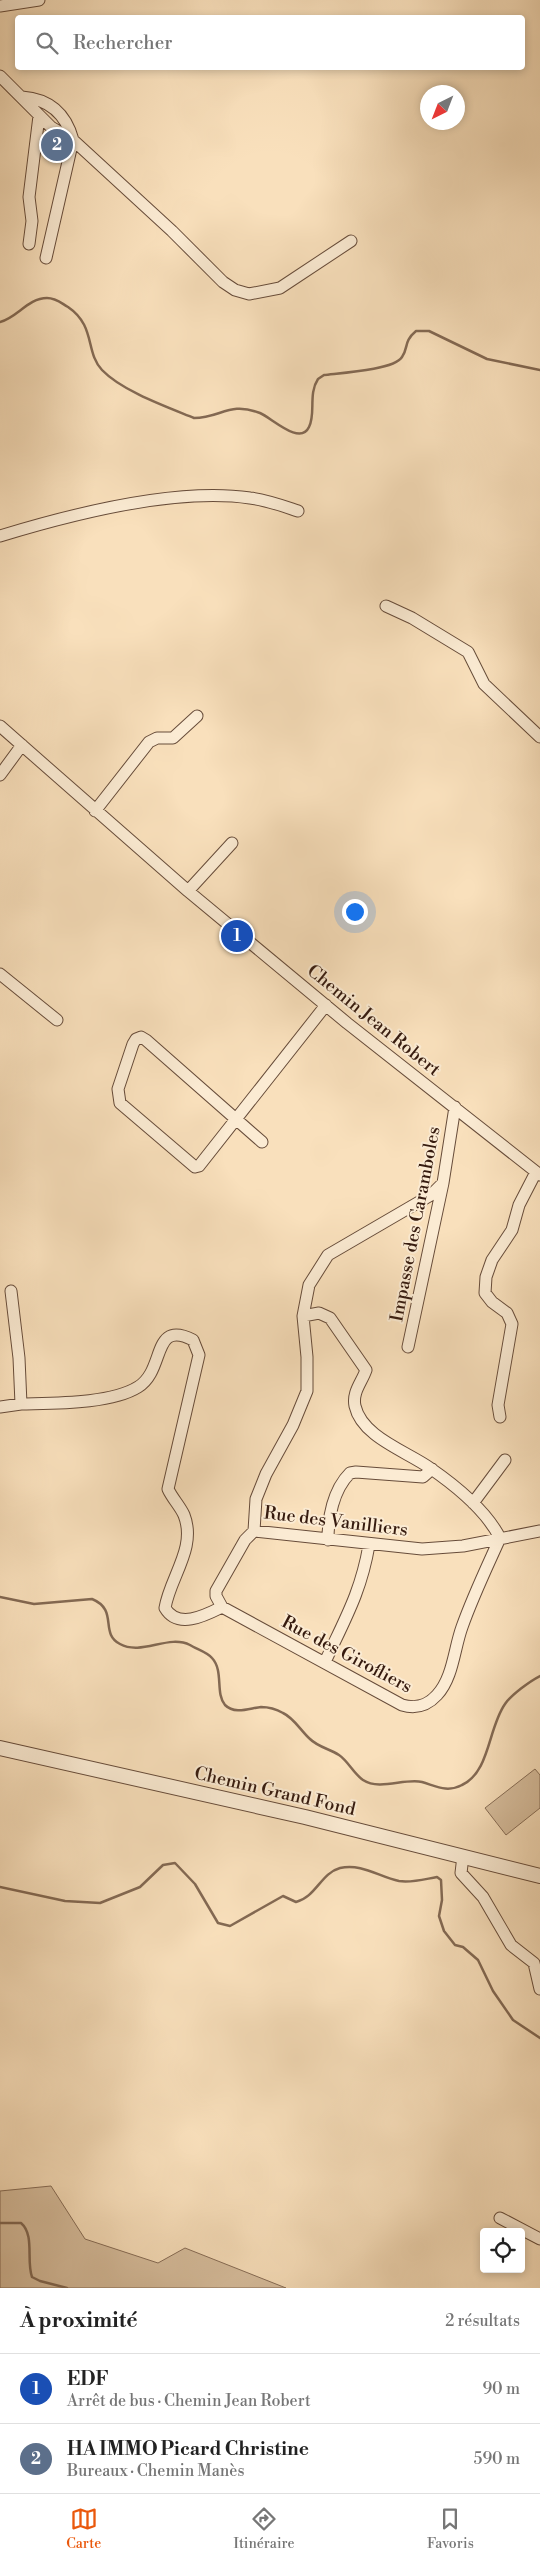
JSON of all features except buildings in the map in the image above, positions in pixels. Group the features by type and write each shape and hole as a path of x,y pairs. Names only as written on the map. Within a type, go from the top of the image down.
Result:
{"street":[{"path":"0,6 39,0"},
{"path":"0,76 39,116 62,135 73,140 172,231 223,282 235,290 249,294 280,288 351,241"},
{"path":"22,97 42,100 56,109 68,125 73,140 46,258"},
{"path":"29,244 32,221 29,197 39,116"},
{"path":"0,536 123,504 207,495 251,498 298,511"},
{"path":"386,606 412,618 468,652 484,684 540,737"},
{"path":"95,811 149,742 157,738 172,738 197,716"},
{"name":"Chemin Jean Robert","path":"0,726 188,891 326,1005 538,1174"},
{"path":"0,775 22,745"},
{"path":"188,891 232,843"},
{"path":"0,974 57,1020"},
{"path":"262,1142 236,1118 146,1040 141,1037 136,1039 118,1089 120,1103 194,1167 199,1166 236,1118 326,1005"},
{"name":"Impasse des Caramboles","path":"408,1347 443,1183 454,1108"},
{"path":"500,1417 498,1405 512,1324 507,1313 488,1298 484,1285 492,1260 512,1230 519,1205 538,1174"},
{"name":"Rue des Vanilliers","path":"443,1183 431,1195 328,1255 309,1285 303,1316 307,1357 307,1391 296,1418 266,1474 256,1499 254,1531 369,1545 422,1549 463,1546 540,1531"},
{"path":"10,1291 19,1358 21,1404"},
{"path":"303,1316 319,1313 330,1318 366,1370 354,1398 358,1415 366,1426 377,1436 432,1469 473,1503 495,1527 500,1538"},
{"path":"0,1407 21,1404 73,1403 115,1396 138,1387 154,1369 163,1340 168,1336 180,1333 193,1340 198,1355 168,1489 183,1514 188,1533 186,1549 165,1608 168,1614 183,1620 199,1618 222,1607 216,1596 216,1590 245,1540 254,1531"},
{"path":"473,1503 505,1460"},
{"path":"328,1540 330,1511 350,1473 423,1477 432,1469"},
{"name":"Rue des Girofliers","path":"222,1607 239,1618 325,1662 402,1705 410,1707 426,1705 438,1695 444,1685 475,1593 500,1538"},
{"path":"325,1662 364,1577 369,1545"},
{"name":"Chemin Grand Fond","path":"0,1748 233,1800 540,1876"},
{"path":"463,1856 461,1873 483,1896 511,1945 534,1963 540,1989"},
{"path":"500,2218 540,2239"}],"shaded area":[{"path":"535,1769 540,1775 540,1808 506,1835 485,1808"},
{"path":"51,2186 85,2239 158,2263 185,2248 286,2288 0,2288 0,2191"}],"waterway":[{"path":"0,322 12,317 34,301 47,298 56,300 77,314 83,322 93,355 102,370 133,392 194,418 211,416 233,409 249,410 260,413 286,429 299,434 305,432 311,422 313,391 318,379 324,375 389,365 402,357 409,338 416,331 429,331 487,359 540,370"},
{"path":"0,1597 34,1604 92,1599 105,1609 111,1634 120,1644 137,1648 173,1642 182,1642 190,1645 207,1654 216,1663 220,1694 225,1705 233,1710 261,1707 272,1708 287,1715 313,1742 342,1758 363,1780 370,1783 384,1784 415,1781 446,1789 462,1785 471,1779 478,1770 488,1749 499,1714 505,1704 521,1688 540,1676"},
{"path":"0,1887 65,1901 100,1903 140,1887 163,1865 175,1863 195,1884 218,1923 230,1926 283,1896 296,1902 303,1899 328,1875 340,1868 356,1867 399,1881 418,1881 437,1877 441,1880 442,1900 439,1916 444,1931 455,1945 463,1947 478,1960 493,1991 513,2020 540,2038"},
{"path":"0,2223 21,2223 25,2228 28,2234 32,2277 67,2288"}],"place":[{"name":"HA IMMO Picard Christine","path":"57,145"},
{"name":"EDF","path":"237,936"}]}
